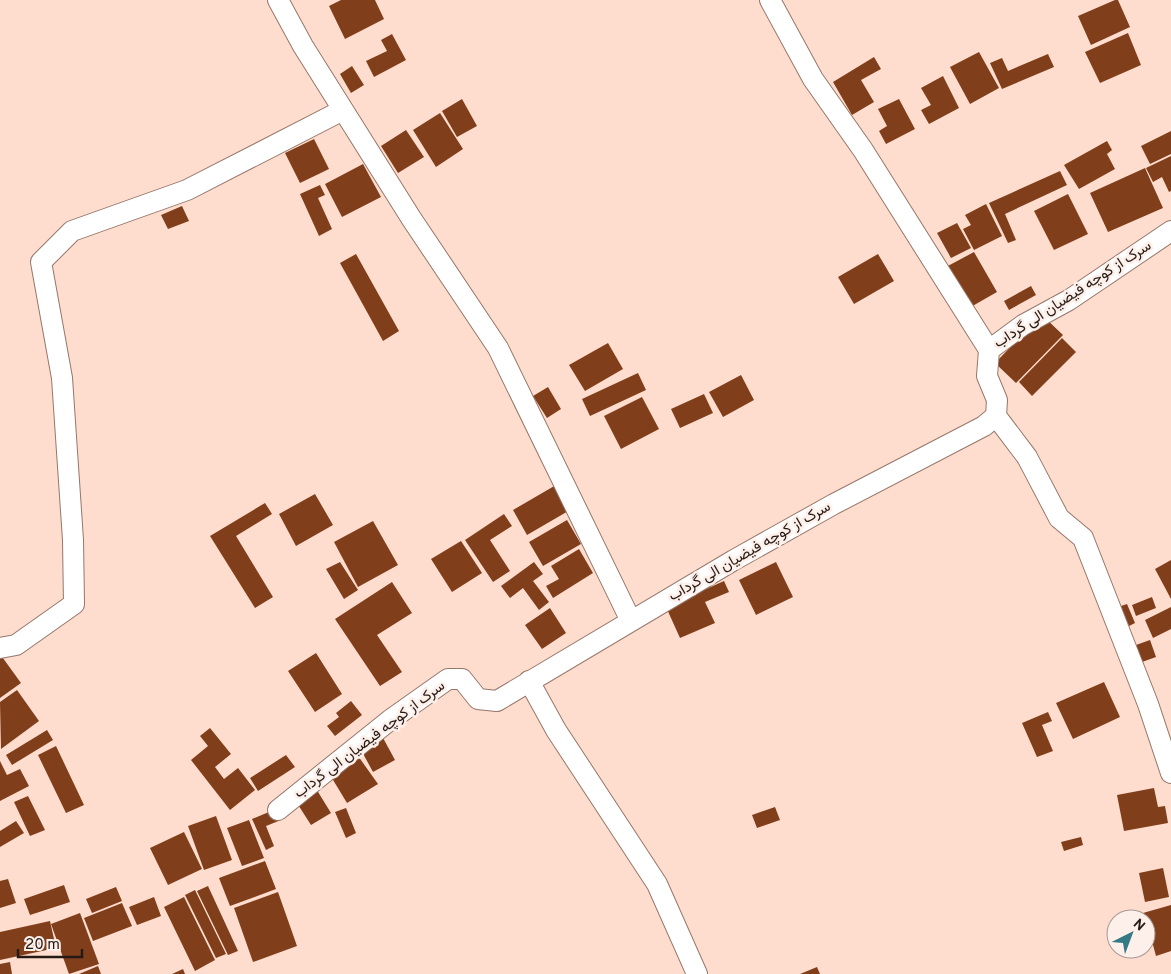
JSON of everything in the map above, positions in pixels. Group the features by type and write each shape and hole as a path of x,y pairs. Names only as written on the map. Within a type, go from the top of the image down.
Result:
{"street":[{"path":"278,0 303,46 411,218 498,348 631,621"},
{"path":"770,0 813,79 862,150 989,350"},
{"path":"0,648 16,645 74,604 73,540 62,378 41,262 72,232 187,190 343,110"},
{"name":"سرک از کوچه فیضیان الی گرداب","path":"278,810 390,720 448,680 462,679 478,699 497,701 834,504 984,426 996,416 997,400 987,376 989,350 1023,325 1070,300 1171,231"},
{"path":"996,416 1027,457 1059,518 1083,538 1148,704 1171,774"},
{"path":"529,681 556,730 657,884 697,974"}],"building":[{"path":"341,0 375,0 384,19 345,39 329,6"},
{"path":"1118,0 1130,27 1091,45 1078,16"},
{"path":"1128,33 1141,65 1100,83 1085,52"},
{"path":"392,34 406,60 374,77 366,61 387,51 381,40"},
{"path":"979,52 999,88 970,104 950,67"},
{"path":"1048,54 1054,67 1002,89 990,63 1002,58 1008,71"},
{"path":"874,57 881,69 861,80 874,102 852,115 833,82"},
{"path":"352,66 364,85 351,93 340,74"},
{"path":"943,76 959,108 929,124 921,110 931,105 921,88"},
{"path":"462,99 477,126 457,137 442,111"},
{"path":"899,99 915,129 886,144 879,131 887,126 878,109"},
{"path":"440,113 463,149 436,167 413,130"},
{"path":"406,130 424,157 398,173 381,146"},
{"path":"1171,131 1171,154 1150,164 1141,146"},
{"path":"314,139 329,169 300,183 285,153"},
{"path":"1107,141 1112,150 1107,154 1115,169 1079,189 1064,165"},
{"path":"1171,156 1171,191 1169,192 1162,177 1153,182 1146,168"},
{"path":"363,164 381,197 342,217 325,184"},
{"path":"1145,168 1163,208 1108,232 1090,193"},
{"path":"1060,171 1067,185 1005,214 1016,240 1008,243 989,203"},
{"path":"320,185 325,195 318,198 332,229 319,236 300,194"},
{"path":"1068,194 1088,234 1054,250 1034,211"},
{"path":"986,204 1002,236 974,250 963,229 971,225 965,215"},
{"path":"182,206 189,221 168,229 161,215"},
{"path":"957,223 971,248 951,258 937,233"},
{"path":"974,252 997,292 969,308 946,267"},
{"path":"356,254 399,331 383,341 340,263"},
{"path":"878,254 894,281 854,304 838,277"},
{"path":"1031,286 1036,295 1009,310 1004,301"},
{"path":"1042,315 1063,335 1016,383 995,363"},
{"path":"1062,338 1076,352 1032,396 1019,382"},
{"path":"608,343 623,369 585,391 569,365"},
{"path":"638,373 646,390 590,416 582,399"},
{"path":"741,375 754,400 723,417 709,392"},
{"path":"548,387 561,409 547,418 533,396"},
{"path":"704,394 713,413 680,428 671,409"},
{"path":"642,397 659,429 621,449 604,416"},
{"path":"556,485 570,510 527,535 513,510"},
{"path":"315,494 333,525 296,546 279,514"},
{"path":"265,503 272,514 236,536 273,597 255,608 210,536"},
{"path":"504,514 512,526 490,540 510,571 493,582 465,540"},
{"path":"567,520 581,544 543,566 529,542"},
{"path":"373,521 398,565 358,587 334,542"},
{"path":"461,541 482,573 452,592 431,559"},
{"path":"579,549 593,573 553,598 546,586 559,579 551,566"},
{"path":"1171,560 1171,599 1155,569"},
{"path":"340,562 358,590 344,599 326,569"},
{"path":"534,562 543,574 533,581 549,602 539,610 523,588 510,598 501,586"},
{"path":"776,562 793,597 756,615 739,580"},
{"path":"724,581 729,592 705,602 715,623 680,638 666,607"},
{"path":"392,582 412,613 377,635 402,672 380,686 335,619"},
{"path":"1152,597 1156,608 1136,616 1132,605"},
{"path":"1127,604 1135,623 1129,626 1121,606"},
{"path":"1171,607 1171,629 1153,638 1145,620"},
{"path":"550,608 566,633 542,649 525,625"},
{"path":"1150,640 1156,657 1142,662 1136,645"},
{"path":"316,653 342,694 315,712 288,671"},
{"path":"0,654 21,683 0,698"},
{"path":"1104,682 1120,717 1073,739 1056,703"},
{"path":"17,690 39,721 1,749 0,702"},
{"path":"351,701 362,715 335,736 327,726 339,717 336,713"},
{"path":"1048,712 1052,721 1042,725 1053,751 1037,757 1022,723"},
{"path":"376,725 395,760 373,772 354,737"},
{"path":"210,728 231,754 215,767 224,779 238,768 255,790 230,810 191,760 208,746 200,736"},
{"path":"47,730 53,740 12,765 6,755"},
{"path":"56,746 84,805 66,813 38,755"},
{"path":"351,746 378,784 347,803 327,770"},
{"path":"286,755 295,767 258,791 250,778"},
{"path":"0,761 7,775 20,769 29,786 0,801"},
{"path":"315,787 331,813 311,825 295,800"},
{"path":"1154,788 1158,807 1165,806 1168,823 1124,831 1117,795"},
{"path":"28,796 45,830 30,836 14,802"},
{"path":"775,807 780,820 757,828 752,815"},
{"path":"346,808 356,833 346,838 335,812"},
{"path":"276,809 281,820 266,826 274,846 266,850 252,819"},
{"path":"216,816 232,860 204,870 188,826"},
{"path":"249,820 264,858 242,866 227,828"},
{"path":"16,821 24,833 0,847 0,831"},
{"path":"184,832 202,869 168,885 150,848"},
{"path":"1081,837 1083,845 1064,851 1061,842"},
{"path":"265,861 276,889 230,906 219,878"},
{"path":"1163,868 1169,897 1145,902 1139,873"},
{"path":"8,879 16,903 0,908 0,881"},
{"path":"64,885 70,902 30,915 24,899"},
{"path":"208,886 238,951 228,955 197,891"},
{"path":"116,887 122,901 92,913 86,899"},
{"path":"195,890 226,954 216,958 185,895"},
{"path":"278,892 297,946 253,962 234,908"},
{"path":"154,897 161,916 137,925 129,907"},
{"path":"184,897 215,960 195,971 164,907"},
{"path":"122,903 132,926 93,941 84,918"},
{"path":"1171,905 1171,951 1156,956 1156,909"},
{"path":"80,913 99,964 69,974 51,924"},
{"path":"50,921 56,948 0,960 0,932"},
{"path":"10,962 12,974 0,974 0,964"},
{"path":"98,966 101,974 79,974"},
{"path":"817,967 820,974 800,974"},
{"path":"183,969 185,974 172,974"}]}
